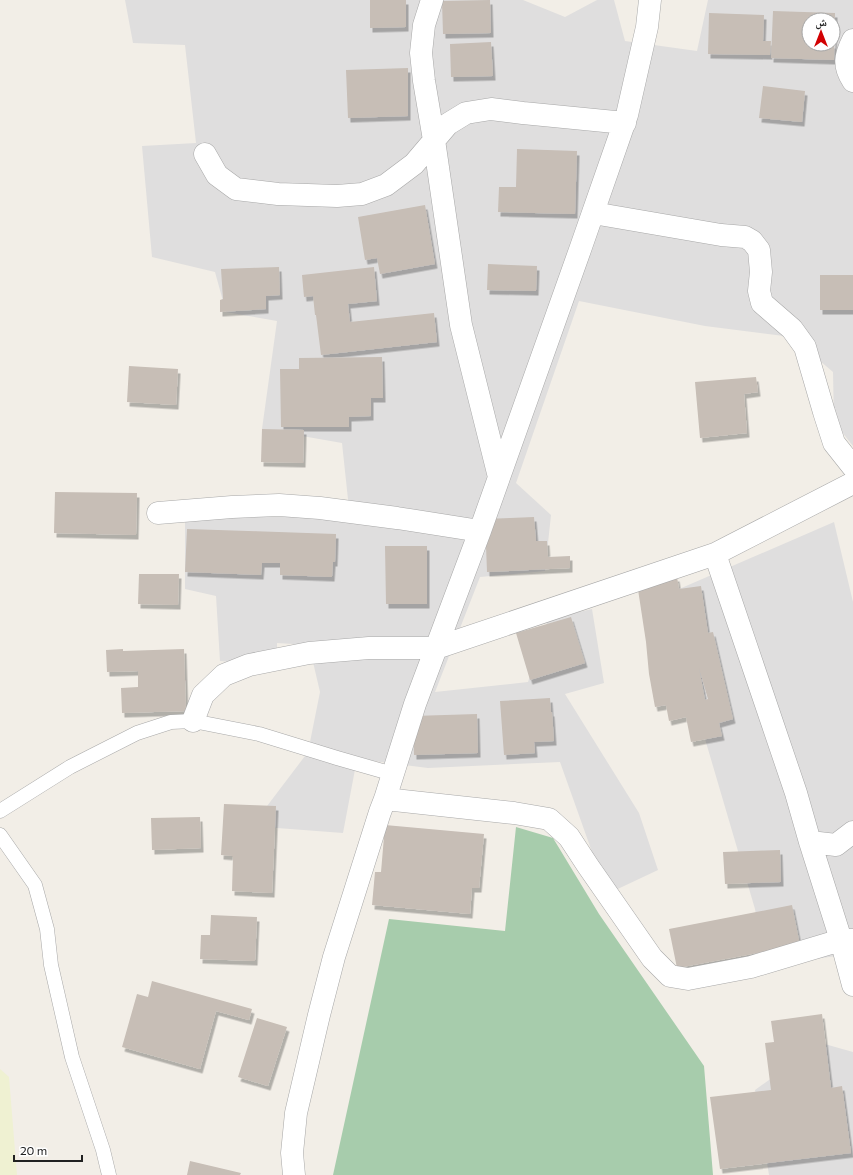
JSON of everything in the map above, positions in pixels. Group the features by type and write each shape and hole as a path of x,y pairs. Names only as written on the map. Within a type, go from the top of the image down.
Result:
{"street":[{"path":"432,0 424,25 421,53 424,81 461,325 499,477"},
{"path":"294,1175 292,1153 296,1113 334,957 415,704 480,531 627,114 647,27 650,0"},
{"path":"853,40 846,58 848,72 853,81"},
{"path":"205,154 217,175 236,189 278,194 337,196 362,194 386,185 414,164 448,124 466,113 491,109 624,123"},
{"path":"593,213 721,235 745,237 752,241 759,250 761,272 759,291 762,303 792,329 805,347 834,443 853,467"},
{"path":"193,721 203,695 224,675 249,664 317,652 369,648 436,648 715,554 853,484"},
{"path":"158,513 279,505 320,508 480,531"},
{"path":"715,554 796,793 810,842 847,940 853,985"},
{"path":"385,799 514,813 549,819 569,837 652,958 670,976 688,978 751,967 847,940"},
{"path":"810,842 836,845 853,832"}],"lane":[{"path":"0,811 70,767 137,734 171,722 193,721 259,734 393,774"},
{"path":"0,836 36,885 47,929 51,964 72,1057 103,1150 108,1175"}],"shaded area":[{"path":"125,0 523,0 565,17 597,0 614,0 625,41 697,51 708,0 853,0 853,446 834,422 833,372 792,337 705,326 579,301 516,483 551,515 545,571 480,577 435,692 528,682 548,619 592,609 604,683 565,694 639,813 658,870 607,894 560,762 428,768 357,759 343,833 252,826 308,752 320,692 309,645 277,643 277,666 220,661 216,596 185,589 185,515 350,518 342,443 262,429 277,321 226,312 215,272 152,257 142,146 196,143 185,45 133,43"},
{"path":"834,522 853,602 853,970 836,956 765,966 755,909 663,596"},
{"path":"821,1043 853,1052 853,1175 769,1175 755,1090"}],"green space":[{"path":"516,827 553,838 599,914 704,1066 713,1175 333,1175 389,919 505,931"},
{"path":"0,1069 9,1077 17,1175 0,1175"}],"building":[{"path":"370,0 406,0 406,27 370,28"},
{"path":"490,0 491,33 443,34 442,1"},
{"path":"773,11 804,12 801,12 801,52 834,52 834,60 771,58"},
{"path":"709,13 764,15 763,41 771,41 770,55 708,54"},
{"path":"491,42 493,76 451,77 450,44"},
{"path":"408,68 408,116 348,118 346,70"},
{"path":"763,86 805,91 802,122 759,118"},
{"path":"517,149 577,151 575,214 498,212 499,187 516,187"},
{"path":"425,205 435,264 380,274 377,258 365,260 358,217"},
{"path":"488,264 537,266 536,291 487,290"},
{"path":"279,267 280,295 266,296 266,309 220,312 220,300 223,299 221,269"},
{"path":"374,267 377,301 348,304 350,322 434,313 437,342 321,355 313,296 304,297 302,275"},
{"path":"820,275 853,275 853,310 820,310"},
{"path":"382,357 383,398 371,398 371,416 349,417 349,427 281,427 280,369 299,369 299,358"},
{"path":"129,366 178,369 176,405 127,402"},
{"path":"756,377 758,392 744,394 747,433 700,438 695,382"},
{"path":"262,429 304,430 303,463 261,462"},
{"path":"55,492 137,493 136,535 54,533"},
{"path":"534,517 536,541 547,541 548,557 570,556 570,568 487,572 485,519"},
{"path":"187,529 336,534 335,562 333,562 332,577 280,575 280,563 262,563 261,575 185,572"},
{"path":"385,546 427,546 427,604 386,604"},
{"path":"139,574 179,574 178,605 138,604"},
{"path":"677,577 679,589 701,586 708,633 713,632 733,719 719,723 722,736 691,742 686,717 669,721 666,705 655,707 637,583","holes":["699,668 708,699 705,700"]},
{"path":"571,617 585,663 530,680 516,633"},
{"path":"123,649 123,651 184,649 186,711 122,713 121,688 138,687 138,671 107,672 106,650"},
{"path":"550,698 554,741 534,742 535,753 504,755 500,701"},
{"path":"477,714 478,753 414,755 413,716"},
{"path":"224,804 276,806 272,893 232,891 233,856 221,855"},
{"path":"200,817 201,848 152,850 151,818"},
{"path":"385,825 484,834 479,888 472,888 470,914 372,905 375,872 381,872"},
{"path":"780,850 781,882 725,884 723,852"},
{"path":"792,905 800,945 677,968 669,929"},
{"path":"211,915 257,917 255,961 200,959 201,935 210,935"},
{"path":"152,981 252,1009 249,1020 216,1011 200,1069 122,1047 137,994 148,997"},
{"path":"822,1014 831,1088 842,1086 851,1153 720,1169 710,1097 771,1090 765,1043 774,1042 771,1021"},
{"path":"257,1018 287,1027 268,1086 238,1077"},
{"path":"190,1161 241,1173 240,1175 187,1175"}]}
